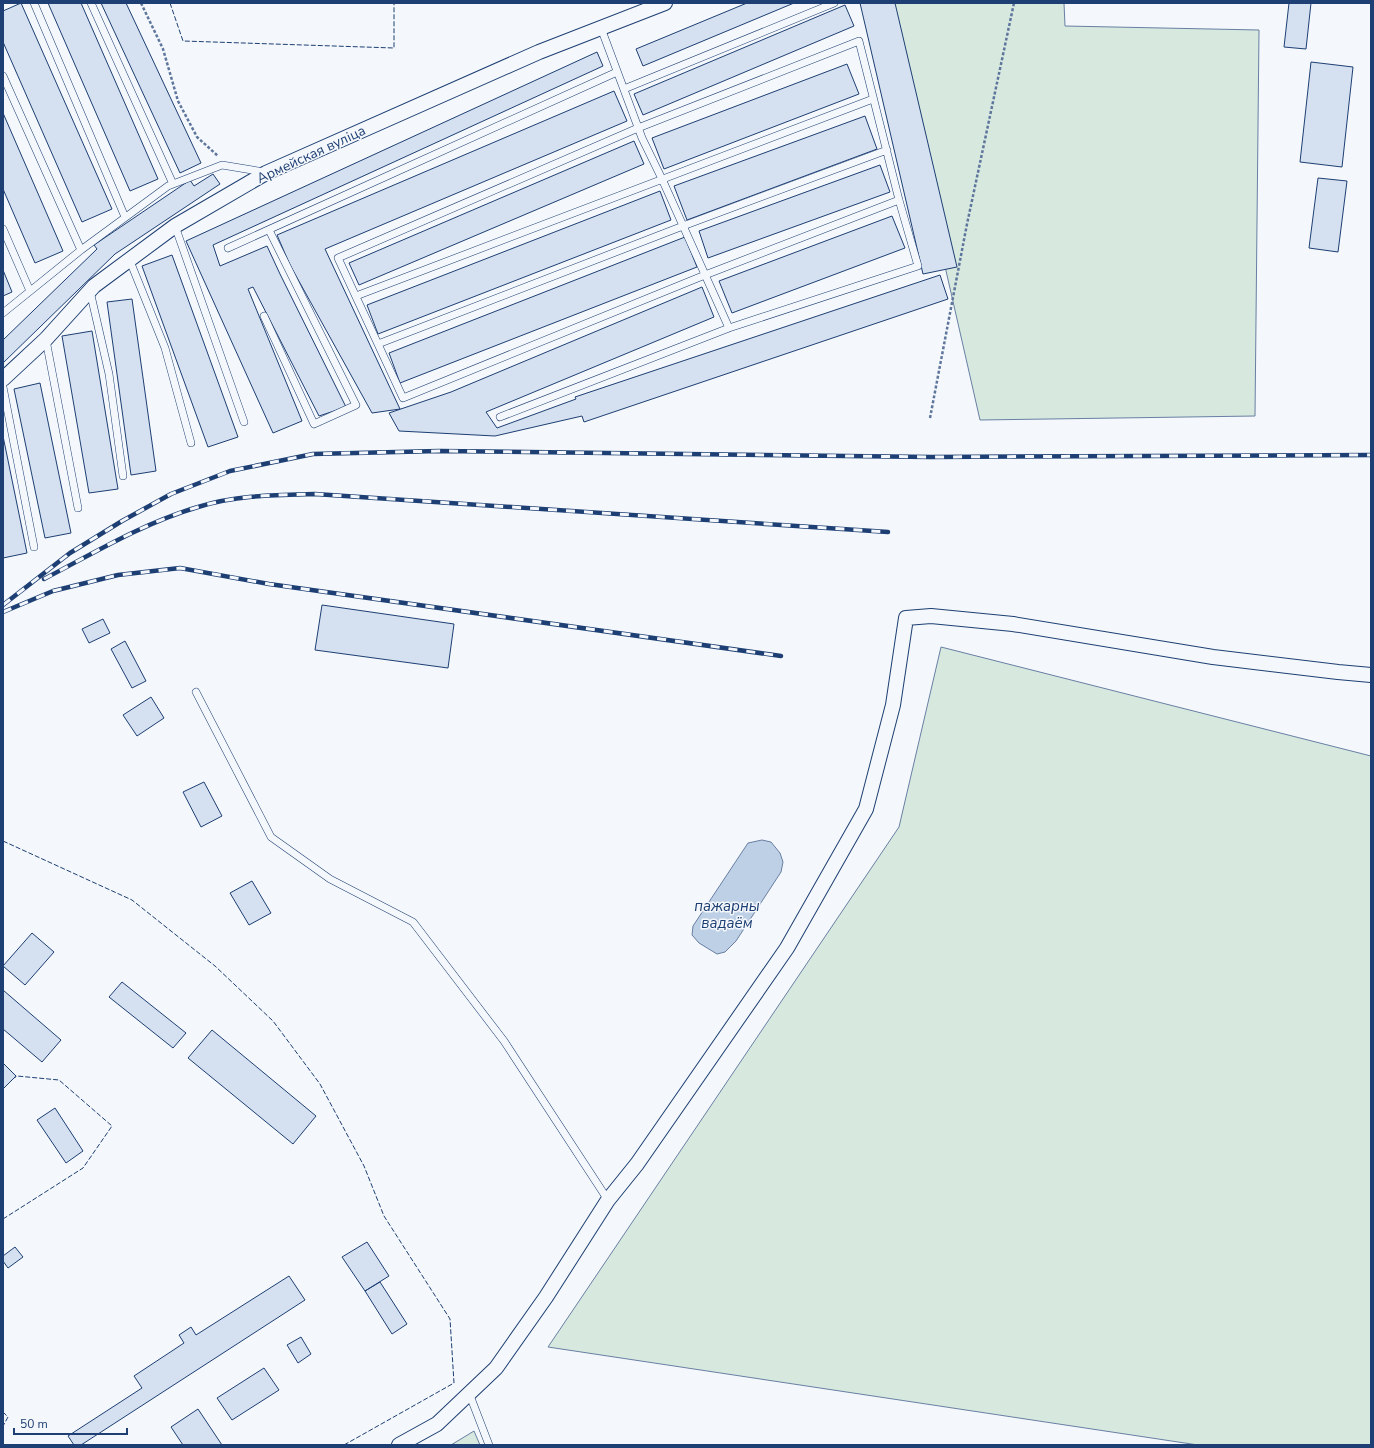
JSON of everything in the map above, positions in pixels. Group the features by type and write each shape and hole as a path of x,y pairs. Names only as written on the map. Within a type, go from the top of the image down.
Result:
{"street":[{"name":"Армейская вуліца","path":"3,379 46,340 90,290 175,226 266,172 539,52 665,3"},
{"path":"399,1445 437,1424 496,1368 546,1296 608,1200 637,1164 788,948 866,809 893,705 906,618 931,616 1013,624 1213,657 1371,675"}],"lane":[{"path":"34,3 125,218"},
{"path":"91,3 173,184"},
{"path":"624,89 834,3"},
{"path":"601,28 642,138 729,328"},
{"path":"500,417 729,328 918,266 899,200 859,41 638,128 338,258 403,398 705,275 899,200"},
{"path":"228,248 617,72"},
{"path":"3,76 81,250"},
{"path":"356,296 873,99"},
{"path":"378,344 683,226 887,150"},
{"path":"3,313 81,250 168,186 222,165 266,172"},
{"path":"175,226 244,422"},
{"path":"3,229 30,291"},
{"path":"264,316 314,424 356,406 269,230"},
{"path":"130,261 165,348 191,443"},
{"path":"90,290 109,374 123,476"},
{"path":"46,340 78,508"},
{"path":"3,387 34,547"},
{"path":"196,692 271,837 330,879 413,922 504,1041 608,1200"},
{"path":"469,1393 490,1445"}],"path":[{"path":"141,3 163,49 178,102 197,137 220,158"},
{"path":"930,418 967,224 1014,3"}],"shaded area":[{"path":"885,3 1064,3 1065,26 1259,30 1255,416 980,420"},
{"path":"941,647 1371,756 1371,1445 1198,1445 548,1347 899,827"},
{"path":"474,1431 480,1445 451,1445"}],"water":[{"name":"пажарны вадаём","path":"762,840 771,842 780,853 783,862 781,872 736,941 725,952 717,954 699,943 692,935 693,926 748,843"}],"building":[{"path":"21,3 112,209 82,222 3,42 3,11"},
{"path":"48,3 81,3 158,179 130,191"},
{"path":"101,3 126,3 201,163 180,173"},
{"path":"747,3 794,3 643,66 636,49"},
{"path":"860,3 895,3 957,267 923,274"},
{"path":"1289,3 1311,3 1306,49 1284,47"},
{"path":"845,5 854,26 643,115 634,94"},
{"path":"597,52 603,66 213,245 220,266 267,246 346,407 319,416 253,287 248,289 302,421 273,433 186,241"},
{"path":"1311,62 1353,67 1342,167 1300,162"},
{"path":"847,64 859,94 664,169 652,138"},
{"path":"614,91 627,121 325,249 400,409 372,413 290,265 277,235"},
{"path":"3,113 63,251 35,263 3,189"},
{"path":"865,116 877,149 687,220 674,186"},
{"path":"634,141 644,164 359,285 349,263"},
{"path":"880,165 890,192 708,258 699,231"},
{"path":"213,174 220,184 115,254 3,363 3,340 97,249 94,245 190,180 194,186"},
{"path":"1318,178 1347,181 1338,252 1309,248"},
{"path":"660,191 671,220 378,334 367,305"},
{"path":"892,216 905,248 732,313 719,281"},
{"path":"685,237 697,267 400,383 389,353"},
{"path":"172,255 238,437 208,447 142,266"},
{"path":"3,270 12,292 3,296"},
{"path":"940,275 948,299 584,422 582,416 495,436 399,431 389,413 451,392 702,287 714,317 486,412 497,428 576,399 575,397"},
{"path":"132,299 156,471 131,475 107,302"},
{"path":"92,331 118,489 89,493 62,336"},
{"path":"40,383 71,533 45,538 14,389"},
{"path":"3,436 27,553 3,558"},
{"path":"322,605 454,624 448,668 315,650"},
{"path":"103,619 110,633 89,643 82,629"},
{"path":"125,641 146,681 132,688 111,649"},
{"path":"151,697 164,718 137,736 123,715"},
{"path":"204,782 222,816 201,827 183,792"},
{"path":"252,881 271,913 249,925 230,893"},
{"path":"32,933 54,952 25,985 3,966"},
{"path":"122,982 186,1033 173,1048 109,997"},
{"path":"3,990 61,1040 42,1062 3,1029"},
{"path":"212,1030 316,1116 293,1144 188,1058"},
{"path":"3,1063 16,1076 3,1089"},
{"path":"55,1108 83,1151 66,1163 37,1120"},
{"path":"367,1242 389,1276 365,1291 342,1257"},
{"path":"15,1247 23,1257 8,1268 3,1261 3,1256"},
{"path":"289,1276 305,1300 81,1445 74,1445 68,1436 142,1388 134,1376 184,1343 179,1335 191,1327 196,1335"},
{"path":"380,1282 407,1324 392,1334 365,1291"},
{"path":"301,1337 311,1354 298,1363 287,1345"},
{"path":"264,1368 279,1390 232,1420 217,1398"},
{"path":"198,1409 222,1445 183,1445 171,1427"}],"railway":[{"path":"3,605 70,553 122,521 171,494 230,471 313,454 439,451 931,457 1371,455"},
{"path":"44,579 119,539 158,521 212,503 271,495 315,494 888,532"},
{"path":"3,612 53,591 118,575 180,568 269,584 781,656"}],"fence":[{"path":"170,3 183,41 394,48 394,3"},
{"path":"3,841 132,900 215,966 273,1021 320,1084 364,1166 384,1216 450,1319 454,1383 344,1445"},
{"path":"3,1219 83,1168 112,1126 59,1080 17,1076 14,1078"},
{"path":"3,1412 8,1417 3,1426"}]}
